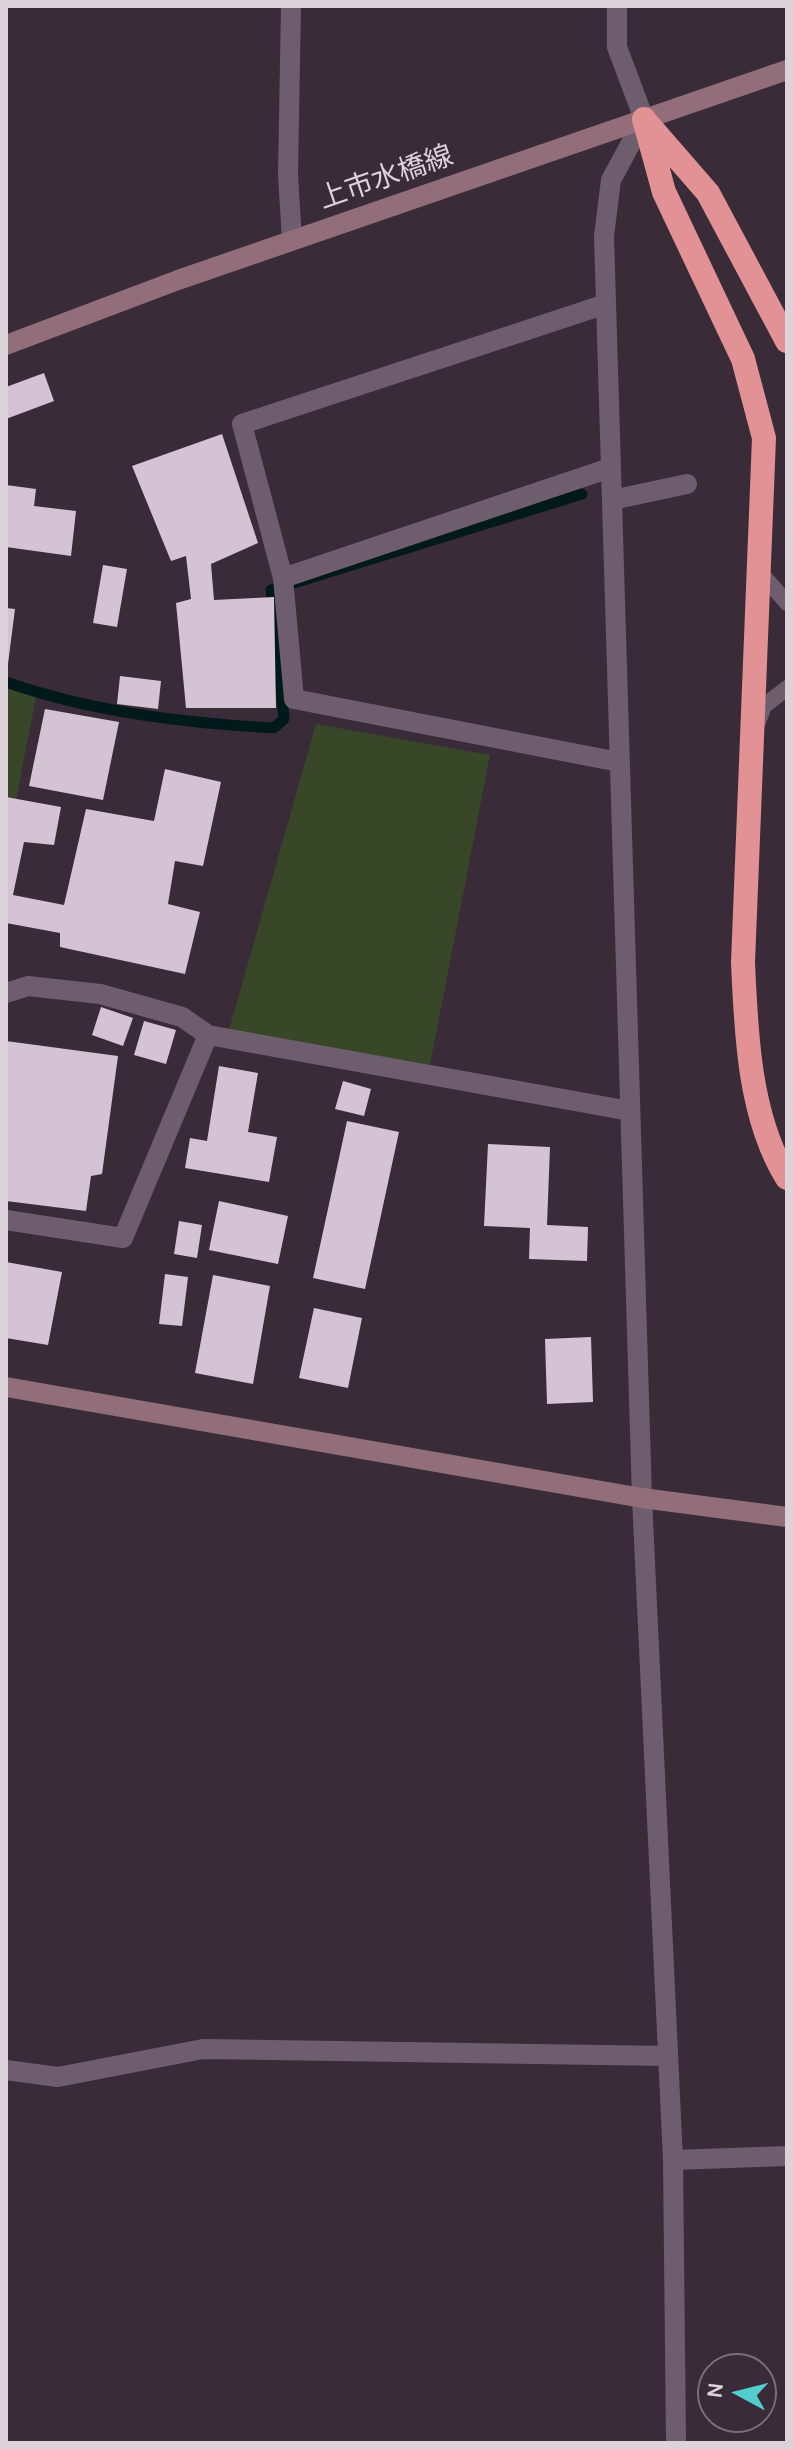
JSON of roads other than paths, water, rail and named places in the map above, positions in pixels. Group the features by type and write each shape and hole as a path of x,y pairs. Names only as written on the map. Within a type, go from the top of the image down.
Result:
{"highway":[{"path":"644,119 708,193 787,341"},
{"path":"644,119 664,192 743,359 764,438 743,962 746,1020 762,1112 787,1178"}],"main road":[{"name":"上市水橋線","path":"6,345 292,240 787,70"},
{"path":"6,1387 642,1498 787,1517"}],"street":[{"path":"291,6 288,175 292,240"},
{"path":"617,6 617,47 644,119 611,180 604,236 642,1498 673,2160 676,2443"},
{"path":"606,304 242,424 283,578 294,699 619,762"},
{"path":"283,578 610,468"},
{"path":"612,500 687,484"},
{"path":"6,993 28,986 100,994 182,1017 208,1035 630,1111"},
{"path":"6,1220 123,1238 208,1035"},
{"path":"6,2070 58,2077 203,2049 668,2056"},
{"path":"673,2160 787,2156"}],"lane":[{"path":"759,571 787,603"},
{"path":"752,738 764,706 787,688"}],"waterway":[{"path":"6,682 72,701 138,714 274,728 284,719 271,590 582,494"}]}
